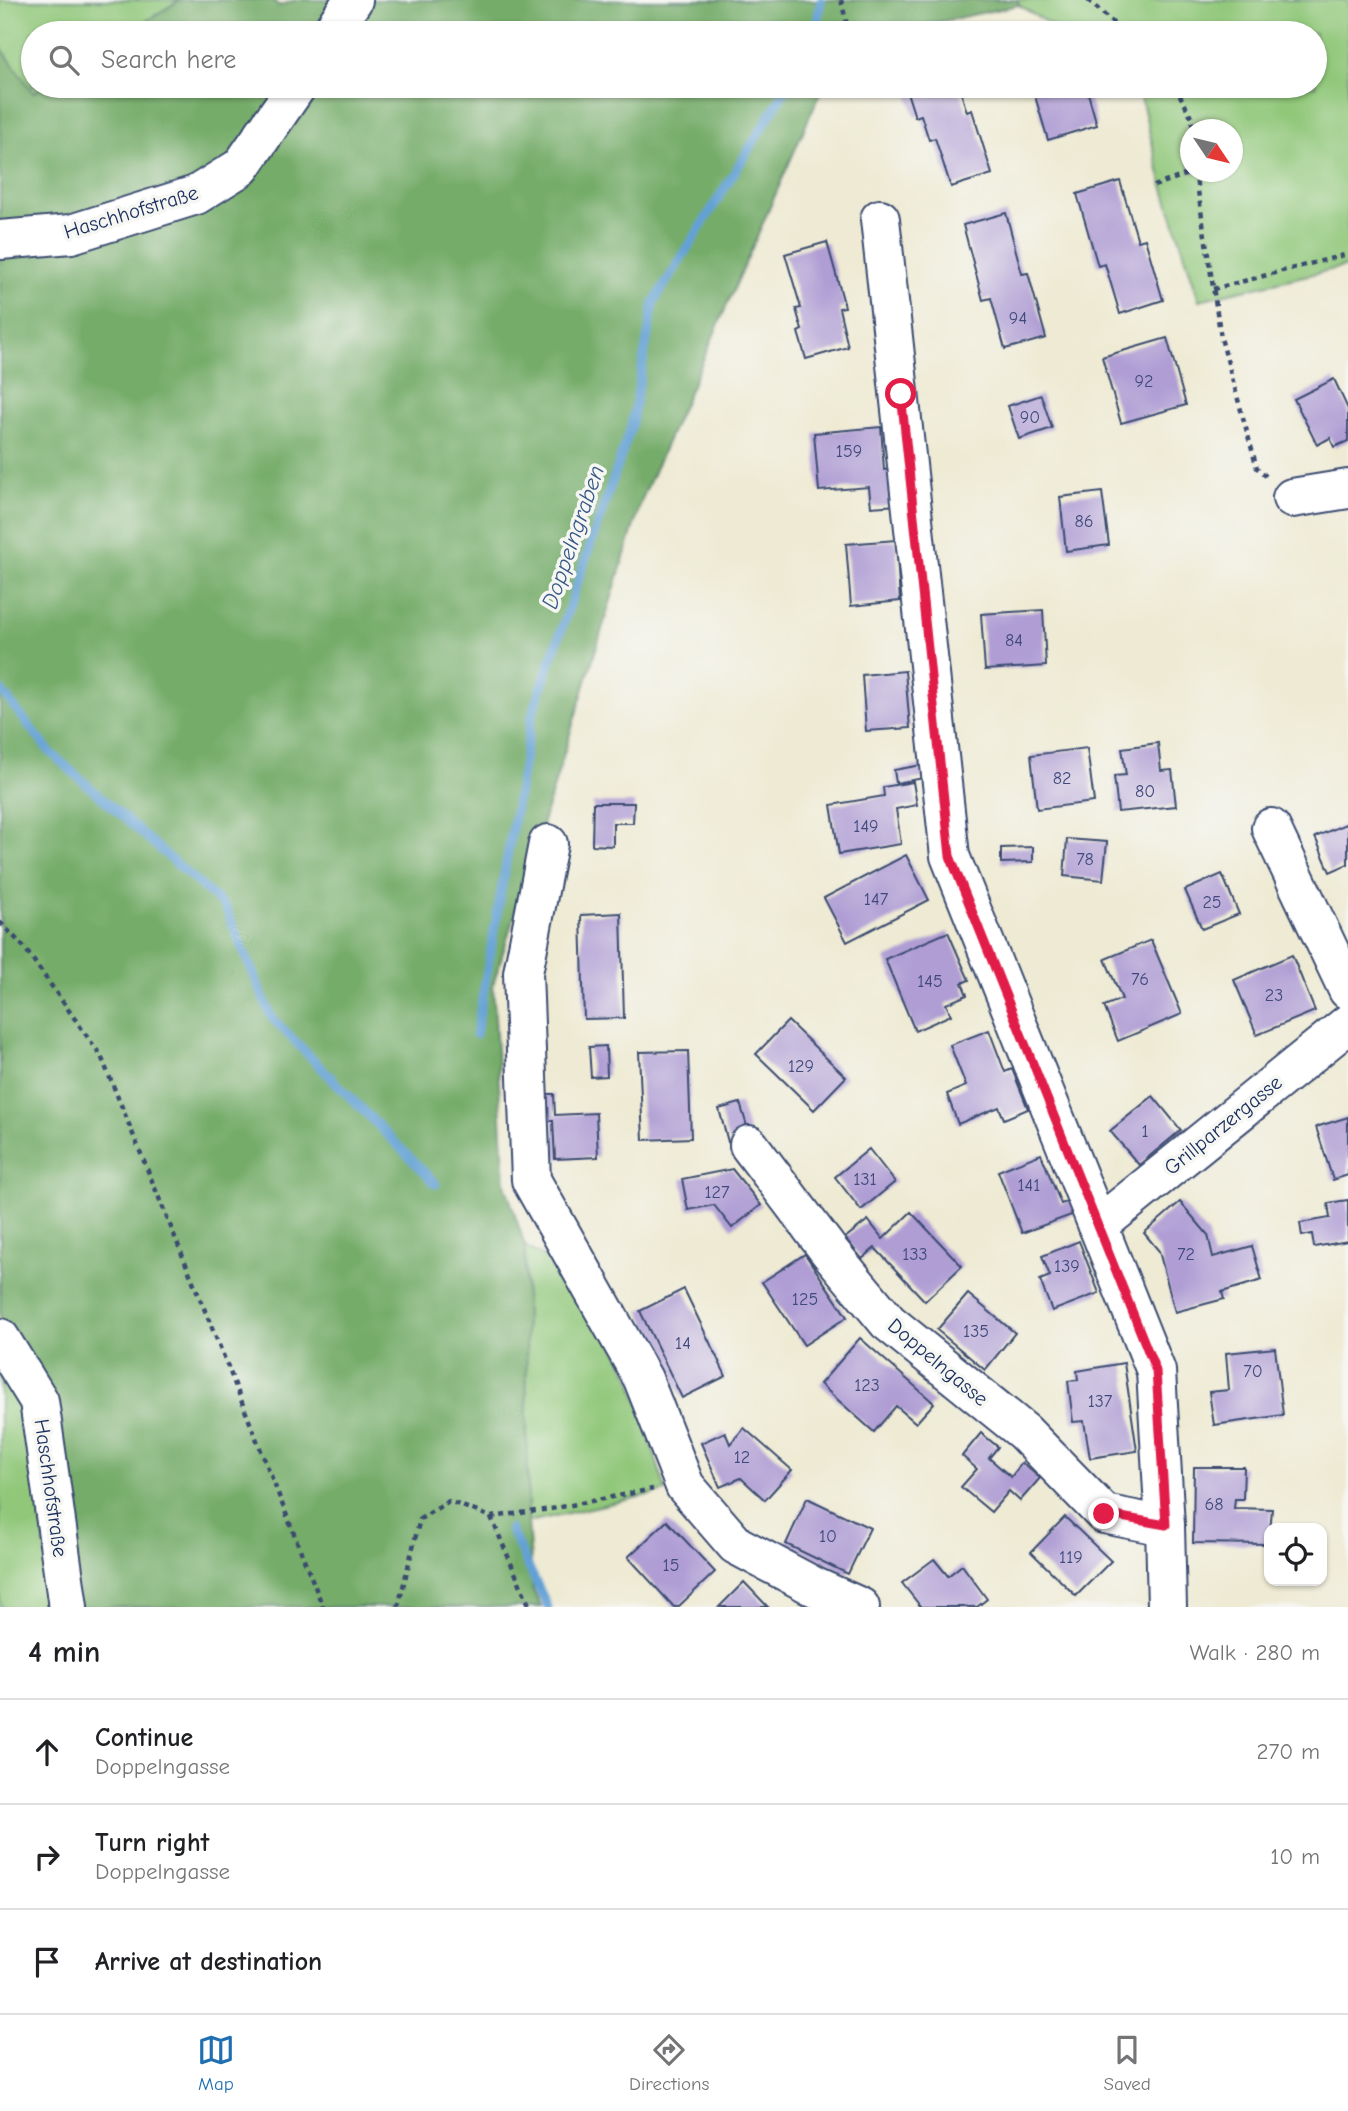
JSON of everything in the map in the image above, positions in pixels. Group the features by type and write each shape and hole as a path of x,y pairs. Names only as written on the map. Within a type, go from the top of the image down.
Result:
{"street":[{"path":"339,21 353,0"},
{"name":"Haschhofstraße","path":"0,240 71,234 197,195 241,167 289,98"},
{"path":"880,219 950,856 1156,1371 1166,1525 1167,1607"},
{"path":"1292,498 1348,489"},
{"path":"1271,828 1348,990"},
{"path":"548,844 523,973 531,1180 643,1378 685,1486 736,1545 815,1587 860,1607"},
{"name":"Grillparzergasse","path":"1098,1226 1348,1024"},
{"name":"Doppelngasse","path":"749,1145 829,1251 888,1322 1024,1432 1104,1514 1166,1525"},
{"name":"Haschhofstraße","path":"0,1338 38,1401 68,1607"}],"path":[{"path":"841,0 846,21"},
{"path":"1088,0 1111,21"},
{"path":"1181,98 1192,119"},
{"path":"1154,186 1180,177"},
{"path":"1196,182 1221,338 1257,468 1292,498"},
{"path":"1213,289 1348,254"},
{"path":"0,922 24,947 101,1056 323,1607"},
{"path":"398,1607 420,1518 449,1501 491,1517 685,1486"},
{"path":"491,1517 530,1607"}],"green space":[{"path":"0,0 180,0 146,21 21,21 21,76 0,46"},
{"path":"180,0 273,0 279,6 295,0 1017,0 1019,5 944,21 146,21"},
{"path":"1017,0 1348,0 1348,266 1199,300 1162,183 1141,98 1327,98 1327,21 1044,21 1019,5"},
{"path":"0,46 21,76 21,98 818,98 642,499 493,985 505,1184 525,1246 528,1522 533,1590 541,1607 51,1607 31,1412 0,1360"},
{"path":"525,1246 575,1275 630,1376 666,1491 528,1522"},
{"path":"0,1360 31,1412 51,1607 0,1607"}],"building":[{"path":"909,98 963,98 967,112 972,110 992,174 951,187 935,138 929,140 921,115 915,117"},
{"path":"1036,98 1089,98 1097,125 1048,140"},
{"path":"1120,181 1138,241 1145,239 1163,300 1120,314 1105,264 1098,266 1077,194"},
{"path":"1006,213 1022,274 1028,273 1046,338 1005,349 991,298 983,300 963,225"},
{"path":"827,242 845,307 839,308 848,347 806,359 798,332 802,330 796,309 801,308 785,254"},
{"path":"1167,338 1186,405 1121,423 1102,357"},
{"path":"1334,379 1348,409 1348,441 1334,447 1330,438 1317,445 1294,399"},
{"path":"1041,395 1052,428 1019,439 1008,406"},
{"path":"881,427 884,470 895,469 898,505 871,507 869,487 819,491 814,433"},
{"path":"1102,492 1109,545 1066,551 1060,497"},
{"path":"896,540 900,601 851,606 846,544"},
{"path":"1043,610 1046,666 985,670 981,614"},
{"path":"905,671 910,728 866,731 862,675"},
{"path":"1158,743 1161,771 1172,770 1176,806 1118,812 1114,776 1126,775 1122,748"},
{"path":"1087,748 1094,802 1037,809 1031,755"},
{"path":"922,765 924,778 896,783 894,770"},
{"path":"913,782 917,805 896,809 901,844 839,854 831,805 884,796 883,787"},
{"path":"593,803 634,803 633,823 613,823 613,846 592,845"},
{"path":"1348,823 1348,864 1330,872 1315,837"},
{"path":"1067,839 1107,842 1103,880 1064,876"},
{"path":"1033,847 1033,862 1001,863 1001,848"},
{"path":"906,855 929,900 847,942 824,898"},
{"path":"1222,874 1239,914 1202,929 1185,890"},
{"path":"621,913 624,1018 584,1019 581,915"},
{"path":"948,932 969,980 962,983 967,995 946,1004 951,1015 915,1031 885,959"},
{"path":"1151,940 1182,1014 1118,1041 1104,1006 1122,999 1105,959"},
{"path":"1292,955 1315,1011 1257,1035 1234,980"},
{"path":"788,1021 846,1077 814,1110 756,1054"},
{"path":"989,1030 1005,1072 1012,1069 1028,1109 1004,1119 999,1107 958,1124 947,1094 966,1086 950,1045"},
{"path":"606,1046 607,1076 591,1077 589,1047"},
{"path":"688,1051 691,1138 643,1140 639,1052"},
{"path":"537,1094 554,1094 555,1115 596,1113 598,1157 555,1159 553,1121 537,1121"},
{"path":"1153,1096 1181,1130 1139,1165 1110,1131"},
{"path":"740,1103 750,1136 728,1142 719,1109"},
{"path":"1348,1117 1348,1175 1333,1180 1316,1127"},
{"path":"869,1149 895,1182 861,1210 835,1177"},
{"path":"1041,1154 1061,1204 1072,1200 1077,1213 1022,1233 998,1171"},
{"path":"732,1169 761,1205 732,1228 714,1205 688,1210 682,1179"},
{"path":"1348,1200 1348,1241 1314,1247 1312,1234 1302,1236 1300,1223 1330,1218 1328,1203"},
{"path":"1180,1202 1208,1235 1213,1257 1252,1246 1262,1280 1222,1292 1224,1299 1175,1312 1159,1251 1144,1233"},
{"path":"911,1212 962,1266 925,1301 875,1248 862,1259 845,1238 868,1220 883,1239"},
{"path":"1079,1241 1099,1293 1052,1311 1040,1280 1050,1276 1042,1256"},
{"path":"805,1254 847,1317 804,1345 762,1282"},
{"path":"684,1289 726,1376 682,1398 640,1311"},
{"path":"968,1294 1015,1333 985,1370 937,1330"},
{"path":"860,1338 934,1403 916,1423 896,1406 874,1432 820,1384"},
{"path":"1275,1348 1283,1415 1214,1425 1209,1392 1229,1390 1226,1353"},
{"path":"1124,1363 1137,1451 1090,1458 1084,1421 1073,1422 1068,1381 1078,1380 1077,1371"},
{"path":"744,1428 792,1470 765,1500 741,1478 720,1487 701,1443 725,1432 730,1444"},
{"path":"981,1433 998,1447 989,1458 1011,1477 1022,1463 1040,1478 1020,1501 1009,1491 991,1512 961,1487 977,1469 962,1456"},
{"path":"1194,1467 1244,1467 1243,1499 1235,1499 1234,1508 1272,1509 1271,1523 1264,1523 1264,1544 1193,1543"},
{"path":"807,1498 870,1528 848,1574 786,1544"},
{"path":"1065,1517 1111,1561 1076,1596 1031,1552"},
{"path":"667,1521 715,1572 678,1607 674,1607 628,1557"},
{"path":"934,1559 948,1576 962,1565 987,1599 977,1607 921,1607 902,1583"},
{"path":"744,1582 768,1607 719,1607"}],"waterway":[{"name":"Doppelngraben","path":"817,21 821,0"},
{"name":"Doppelngraben","path":"476,1034 532,715 631,427 654,302 781,98"},
{"path":"0,689 49,751 225,907 272,1018 436,1184"},
{"name":"Doppelngraben","path":"510,1529 548,1607"}],"route":[{"path":"901,394 950,856 1156,1371 1166,1525 1104,1514"}]}
